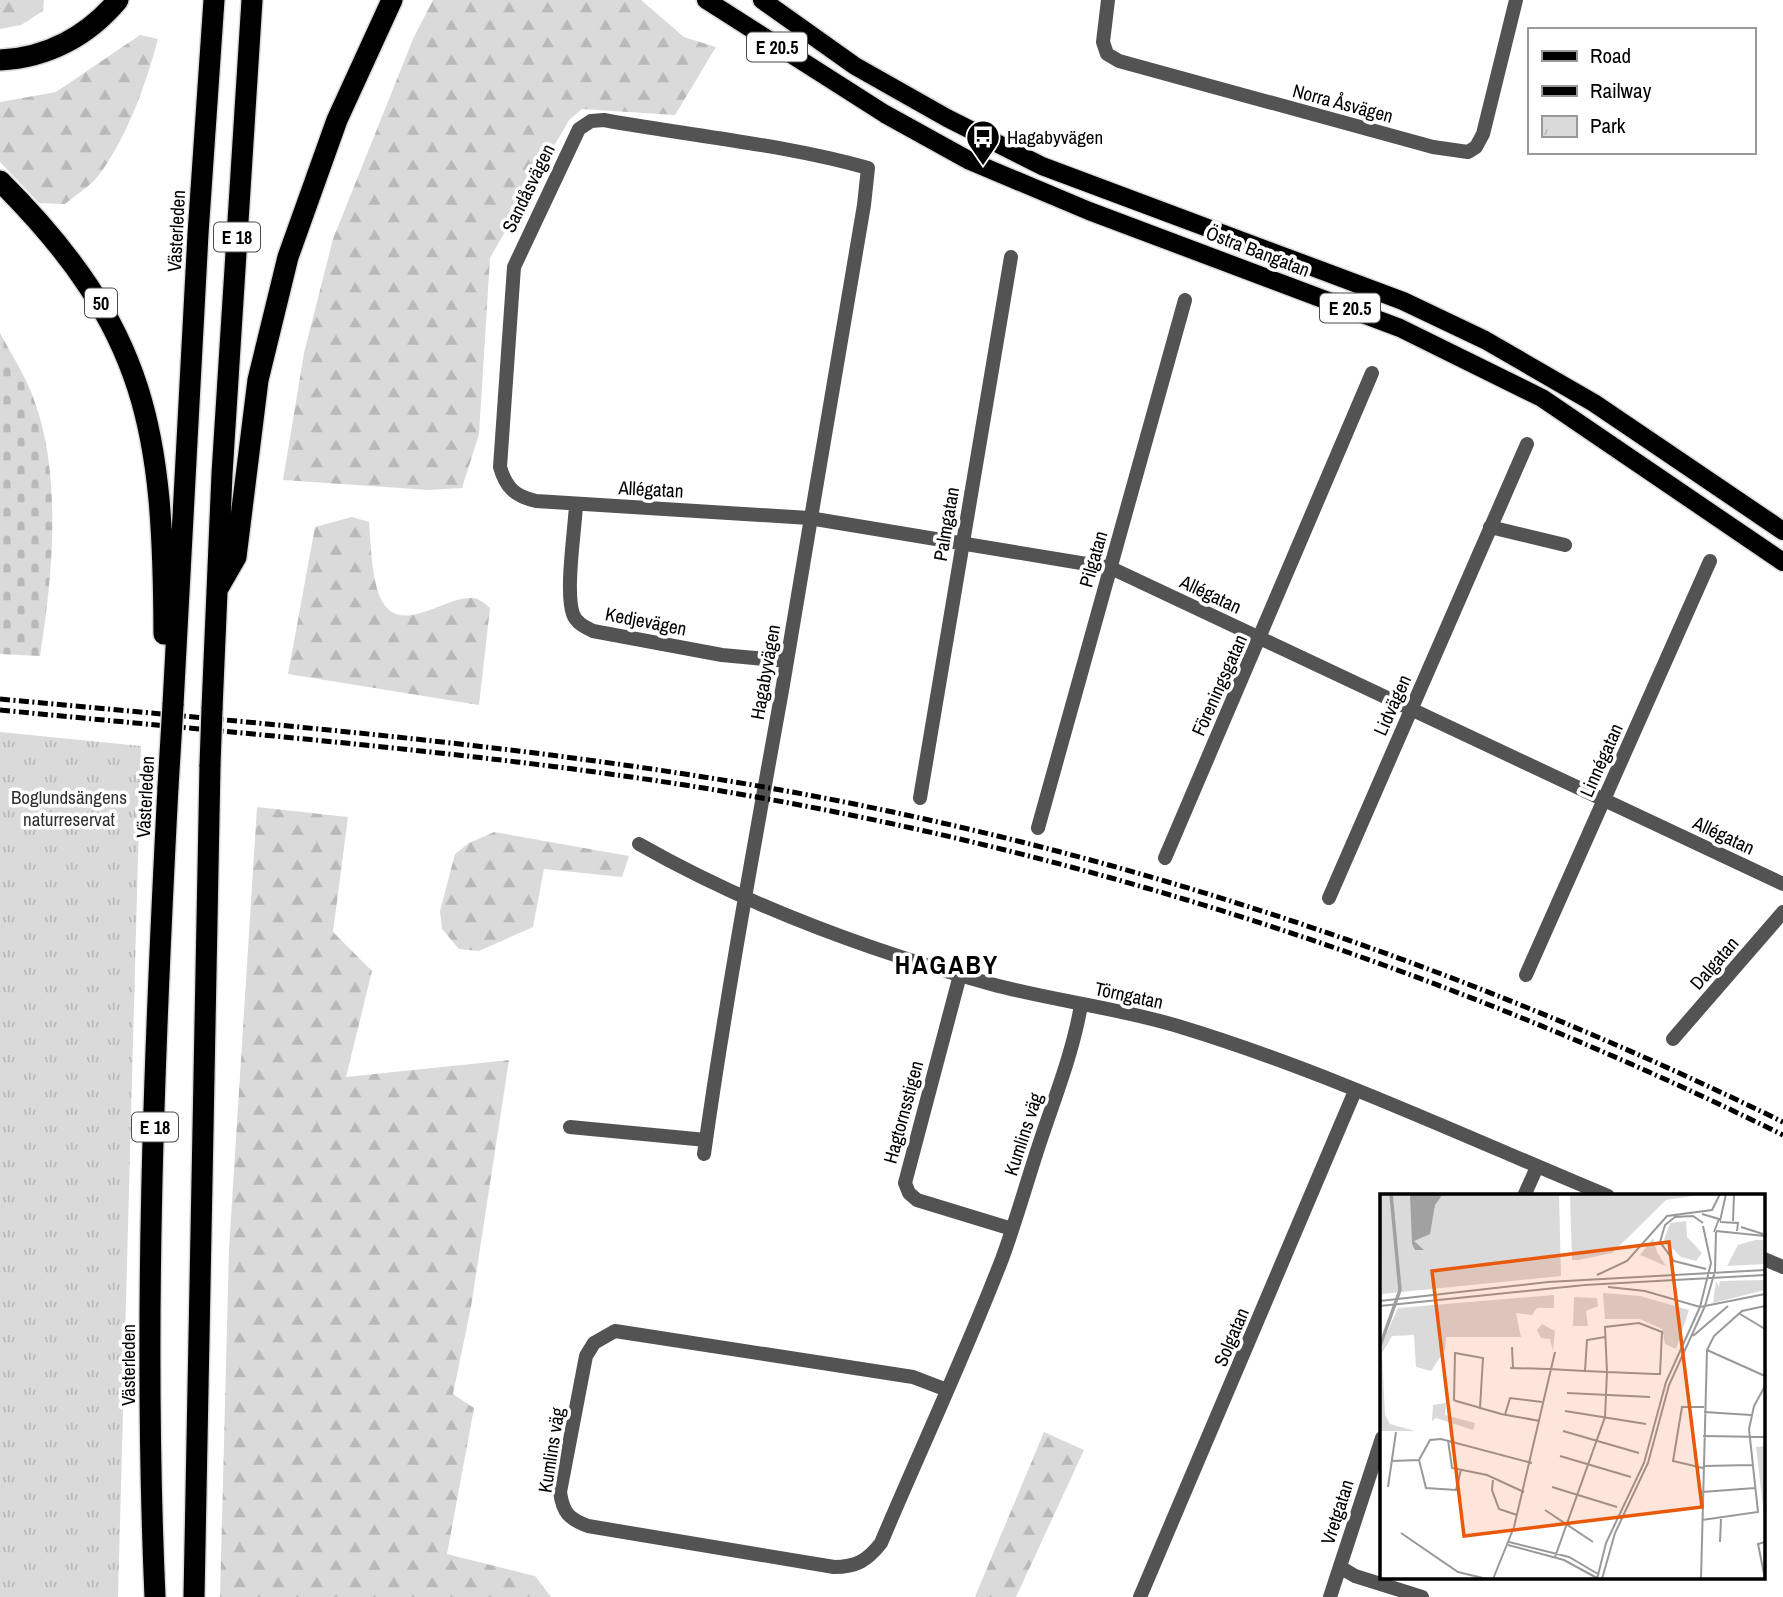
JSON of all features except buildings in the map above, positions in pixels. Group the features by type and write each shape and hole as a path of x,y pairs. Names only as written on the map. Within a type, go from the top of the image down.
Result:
{"highway":[{"path":"0,60 39,54 62,45 100,19 118,0"},
{"name":"Västerleden","path":"155,1597 150,1383 152,1230 168,787 198,234 214,0"},
{"name":"E 18","path":"194,1597 216,591 231,508 222,474 252,0"},
{"path":"231,508 245,477 258,380 288,257 316,173 392,0"},
{"name":"50","path":"0,181 65,251 109,316 140,390 157,472 165,685 173,705"}],"main road":[{"name":"Östra Bangatan","path":"706,0 885,114 970,161 1034,189 1349,307 1442,347 1542,398 1783,562"},
{"name":"Östra Bangatan","path":"762,0 878,79 1042,166 1403,301 1476,335 1594,403 1783,531"}],"street":[{"name":"Norra Åsvägen","path":"1108,0 1103,42 1107,54 1119,61 1433,147 1468,152 1476,147 1483,134 1517,0"},
{"name":"Sandåsvägen","path":"576,503 524,498 504,482 500,467 513,267 579,129 591,121 604,120 835,159 868,169"},
{"name":"Hagabyvägen","path":"570,1127 705,1147 744,898 787,661 868,169"},
{"name":"Palmgatan","path":"920,798 1011,257"},
{"name":"Pilgatan","path":"1038,828 1185,300"},
{"name":"Föreningsgatan","path":"1165,858 1372,373"},
{"name":"Lidvägen","path":"1329,898 1527,444"},
{"name":"Allégatan","path":"576,503 809,518 1111,568 1783,884"},
{"name":"Kedjevägen","path":"576,503 571,598 573,615 581,625 593,631 722,655 787,661"},
{"path":"1490,527 1565,545"},
{"name":"Linnégatan","path":"1526,975 1710,561"},
{"name":"Törngatan","path":"639,844 744,898 960,975 1180,1026 1354,1091 1603,1194"},
{"name":"Dalgatan","path":"1673,1039 1783,912"},
{"name":"Hagtornsstigen","path":"960,975 905,1183 909,1193 917,1200 1012,1228"},
{"name":"Kumlins väg","path":"947,1390 913,1377 615,1331 594,1343 586,1356 560,1492 562,1507 569,1519 588,1526 834,1567 853,1567 871,1556 881,1543 947,1390 1012,1228 1071,1046 1081,1005"},
{"name":"Solgatan","path":"1140,1597 1354,1091"},
{"path":"1525,1194 1537,1167"},
{"path":"1766,1260 1783,1268"},
{"name":"Vretgatan","path":"1330,1597 1380,1444"},
{"path":"1340,1567 1355,1576 1422,1597"}],"green space":[{"path":"0,0 44,0 43,11 21,25 0,29"},
{"path":"433,0 641,0 684,37 716,47 675,115 582,109 569,120 490,258 479,434 462,488 429,490 283,480 304,353 333,239 413,39"},
{"path":"140,35 158,39 134,110 119,144 99,175 65,204 39,203 0,162 0,102 56,92"},
{"path":"0,333 28,385 47,449 51,484 51,555 40,656 0,654"},
{"path":"352,517 369,522 375,579 380,597 388,609 398,615 410,615 472,598 490,608 479,705 288,674 315,527"},
{"name":"Boglundsängens naturreservat","path":"0,732 141,746 118,1597 0,1597"},
{"path":"257,807 348,817 333,932 372,971 346,1077 509,1060 471,1307 453,1394 474,1408 447,1554 535,1576 551,1597 220,1597 229,1249"},
{"path":"494,832 629,856 622,877 544,869 533,927 479,951 459,949 442,929 440,911 455,854 469,843"},
{"path":"1044,1432 1084,1450 1016,1597 975,1597"}],"railway":[{"path":"0,699 346,732 605,762 832,800 973,830 1112,866 1250,907 1386,954 1521,1005 1653,1061 1783,1122"},
{"path":"0,710 346,743 605,773 832,811 973,842 1112,878 1387,966 1521,1018 1653,1074 1783,1135"}],"place":[{"name":"Hagabyvägen","path":"983,167"}],"district":[{"name":"HAGABY","path":"947,964"}]}
